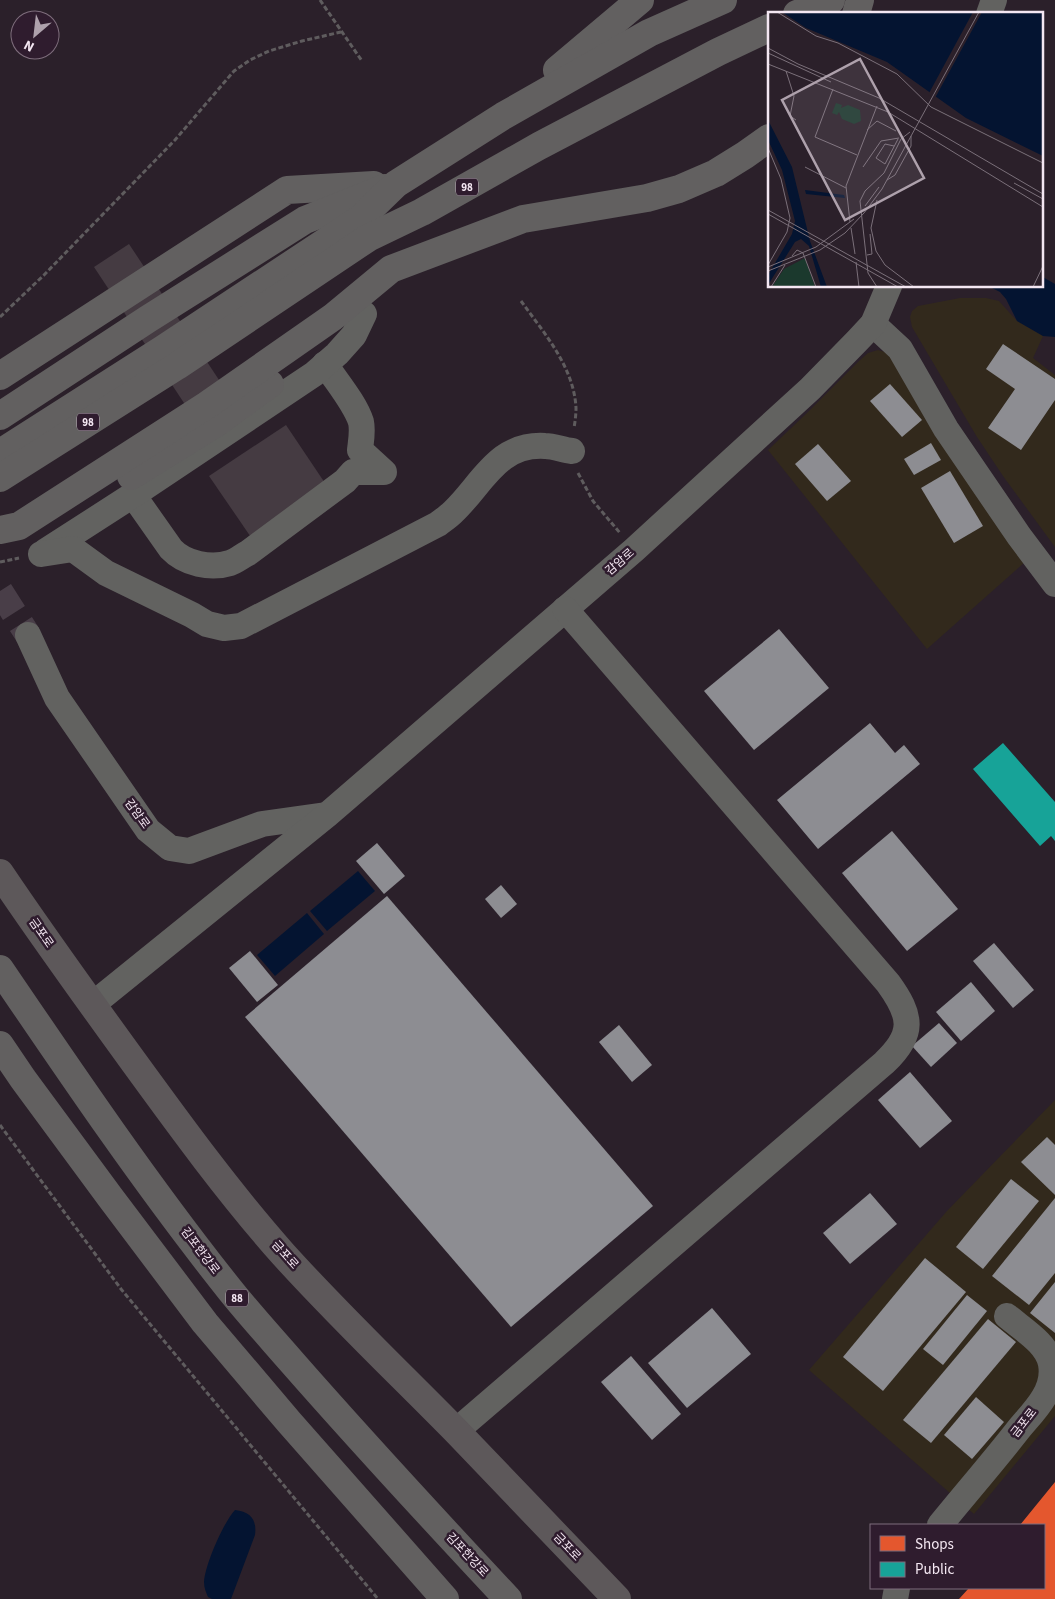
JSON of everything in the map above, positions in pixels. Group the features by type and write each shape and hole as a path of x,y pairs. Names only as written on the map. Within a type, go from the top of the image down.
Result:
{"highway":[{"path":"503,116 640,0"},
{"name":"98","path":"0,453 164,349 360,219 396,184 503,116 649,33 723,0"},
{"name":"98","path":"0,478 177,366 368,238 422,212 539,146 718,52 768,28"},
{"path":"0,530 19,526 207,405 332,317 391,268 523,219 647,198 679,189 716,173 768,139"},
{"path":"0,376 287,190 396,184"},
{"path":"0,416 304,220 396,184"},
{"path":"0,434 310,234 396,184"},
{"path":"0,396 139,304 295,206 356,186"},
{"path":"0,542 32,539 218,422 364,314 422,212"},
{"path":"0,496 188,378 349,268 422,212"},
{"path":"0,514 9,511 197,390 359,282 422,212"},
{"name":"김포한강로","path":"0,970 141,1173 231,1291 316,1390 405,1489 508,1599"},
{"path":"0,1045 104,1189 205,1323 289,1422 445,1599"}],"main road":[{"name":"금포로","path":"0,873 92,1005 222,1182 271,1239 364,1340 456,1432 617,1599"}],"street":[{"path":"990,12 994,0"},
{"name":"감암로","path":"92,1005 327,815 634,550 810,389 858,341 873,324 888,288"},
{"path":"364,314 354,335 314,374 41,554 73,549 106,573 207,624 224,628 241,626 438,524 453,513 497,462 510,454 523,448 546,446 572,452"},
{"path":"873,324 891,339 903,354 951,437 1055,584"},
{"path":"133,495 178,557 199,564 220,565 232,562 248,553 345,481 353,472 384,472 360,450 361,422 356,410 325,364"},
{"path":"456,1432 884,1063 896,1052 904,1038 907,1026 906,1013 900,1000 888,983 565,609"},
{"name":"감암로","path":"28,636 57,698 148,830 170,848 189,851 262,824 327,815"},
{"name":"금포로","path":"941,1524 1044,1397 1050,1385 1052,1375 1051,1362 1047,1353 1040,1344 1007,1316"}],"path":[{"path":"320,0 362,61"},
{"path":"0,317 175,140 234,71 250,60 269,52 302,40 341,32"},
{"path":"0,1125 121,1289 378,1599"}],"shaded area":[{"path":"960,298 986,298 999,301 1017,321 1043,336 1033,358 1055,375 1055,547 977,437 912,327 910,317 912,311 918,306"},
{"path":"878,350 888,353 1025,562 927,649 768,450 859,361 868,353"},
{"path":"1055,1100 1055,1416 974,1514 809,1370 947,1211"}],"water":[{"path":"1042,277 1055,284 1055,337 1043,336 1017,321 1006,299 1000,292 992,288 1042,288"},
{"path":"358,871 375,891 327,931 310,911"},
{"path":"307,913 324,934 275,976 257,955"},
{"path":"235,1510 241,1511 252,1518 255,1525 255,1535 231,1599 212,1599 208,1597 205,1588 205,1575 220,1534"}],"building: Shops":[{"path":"1055,1482 1055,1599 959,1599 968,1589 1045,1589 1045,1524 1021,1524"}],"building: Public":[{"path":"1003,743 1055,802 1055,841 1051,836 1040,846 973,769"}],"building: Industry":[{"path":"1003,344 1055,379 1055,400 1021,450 988,428 1015,389 986,369"},
{"path":"890,384 922,420 902,437 870,401"},
{"path":"931,443 941,460 914,475 904,459"},
{"path":"818,444 851,481 827,501 795,464"},
{"path":"950,471 983,526 954,543 921,488"},
{"path":"779,629 829,688 754,750 704,691"},
{"path":"870,723 895,753 904,745 920,764 818,849 777,800"},
{"path":"892,831 958,909 907,951 842,873"},
{"path":"377,843 405,876 384,894 356,861"},
{"path":"501,885 517,904 501,918 485,899"},
{"path":"387,896 653,1206 511,1327 245,1017"},
{"path":"994,943 1034,990 1013,1008 973,961"},
{"path":"250,951 278,985 257,1002 229,968"},
{"path":"971,982 995,1011 961,1041 936,1012"},
{"path":"939,1023 957,1043 931,1067 912,1046"},
{"path":"619,1025 652,1065 632,1082 599,1042"},
{"path":"910,1072 952,1121 920,1148 878,1100"},
{"path":"1047,1137 1055,1145 1055,1195 1021,1162"},
{"path":"1011,1179 1039,1201 983,1269 956,1247"},
{"path":"870,1193 897,1224 850,1264 823,1233"},
{"path":"1055,1198 1055,1273 1029,1305 992,1276"},
{"path":"925,1258 966,1292 883,1391 843,1357"},
{"path":"1055,1282 1055,1333 1030,1313"},
{"path":"967,1295 987,1311 943,1365 923,1349"},
{"path":"712,1308 751,1354 687,1408 648,1363"},
{"path":"988,1319 1016,1342 931,1443 903,1420"},
{"path":"631,1356 681,1414 652,1440 601,1382"},
{"path":"976,1397 1004,1422 972,1459 944,1435"}],"building: Other":[{"path":"129,244 225,389 190,412 94,267"},
{"path":"286,425 335,498 259,549 209,476"}],"tunnel":[{"path":"0,591 28,635"}]}
